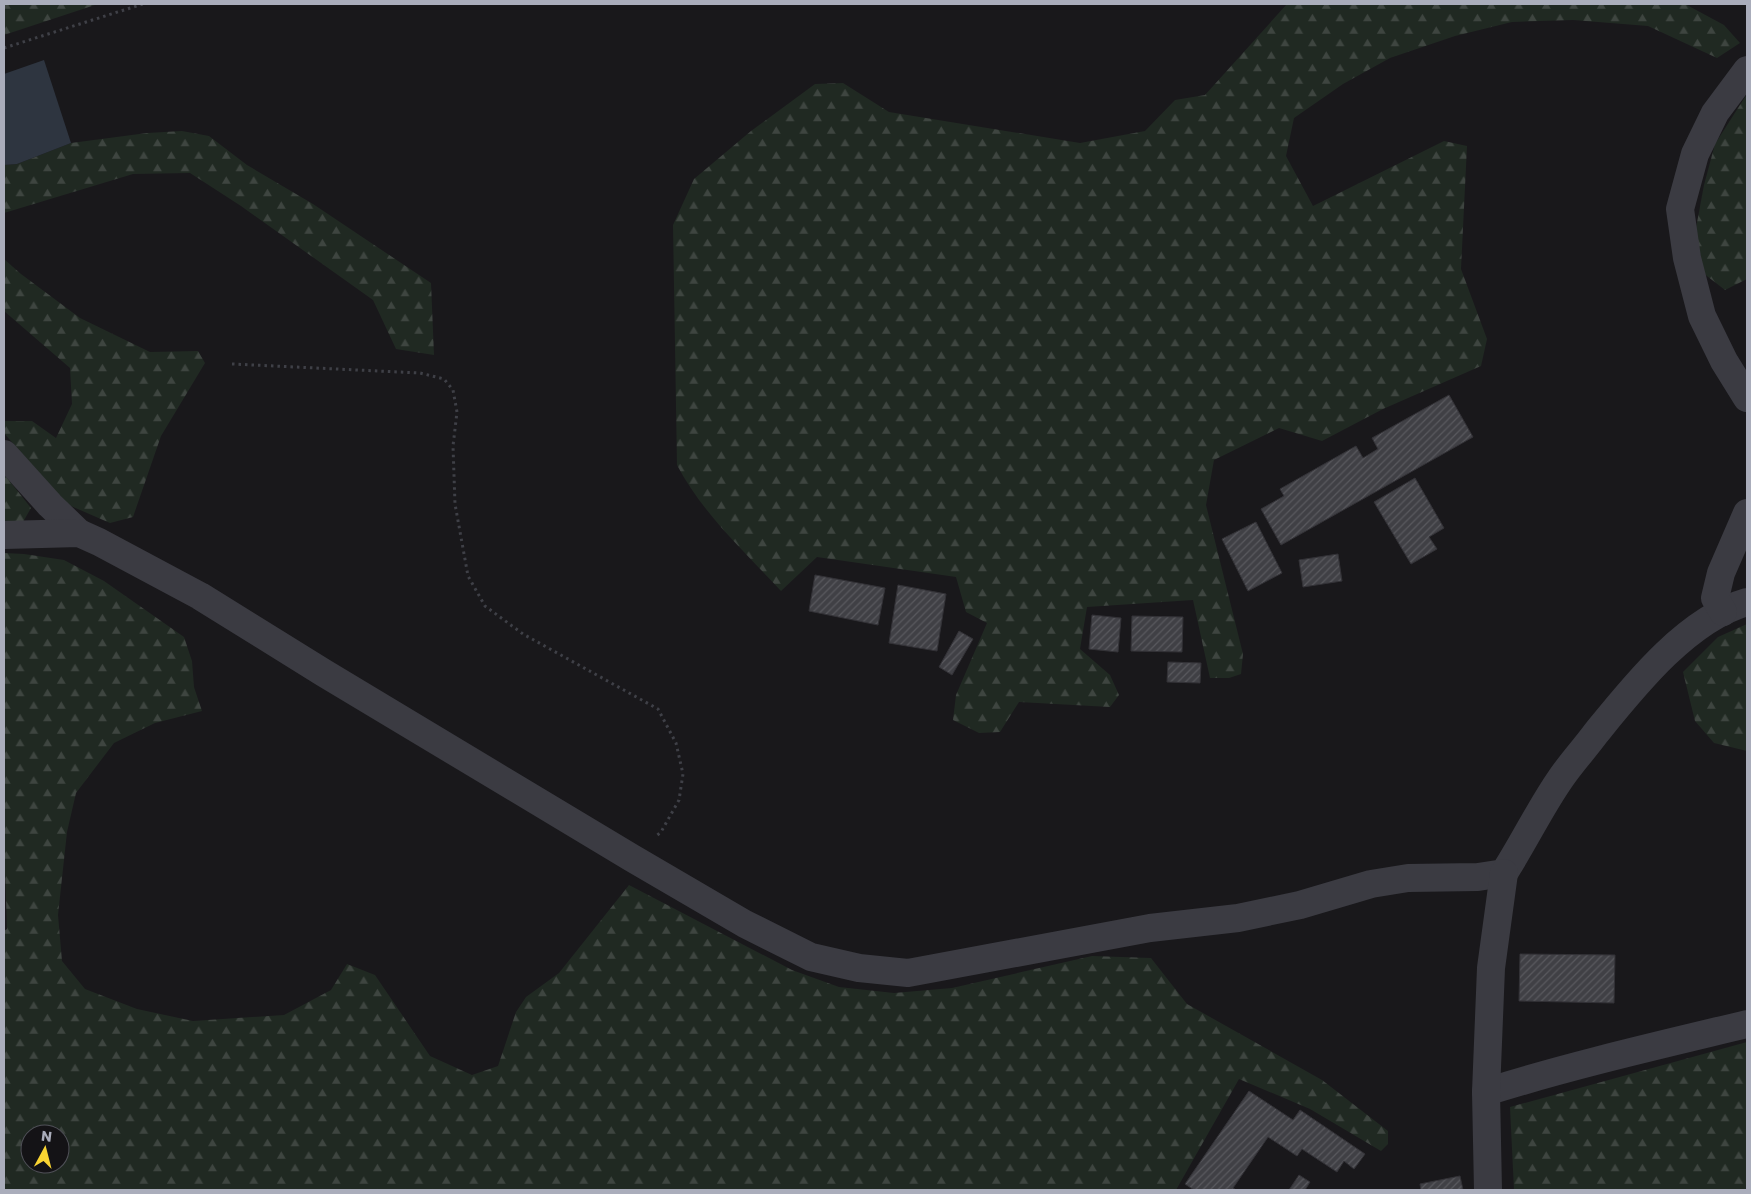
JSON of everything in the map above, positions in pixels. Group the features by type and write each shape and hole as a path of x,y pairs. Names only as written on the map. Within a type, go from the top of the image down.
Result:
{"street":[{"path":"1747,70 1715,113 1695,154 1680,209 1687,258 1702,316 1724,361 1747,398"},
{"path":"4,454 50,505 79,533 200,596 324,673 632,858 745,924 811,957 859,968 908,973 1150,928 1238,918 1300,904 1371,884 1408,878 1478,877 1504,873"},
{"path":"1735,607 1715,598 1720,573 1747,513"},
{"path":"4,536 79,533"},
{"path":"1488,1190 1486,1092 1491,968 1504,873 1561,778 1632,687 1664,655 1699,627 1735,607"},
{"path":"1486,1092 1536,1076 1747,1024"}],"path":[{"path":"4,48 143,4"},
{"path":"232,364 420,373 444,379 454,390 457,412 453,446 455,504 468,576 485,606 523,634 658,709 676,743 683,774 679,800 661,832 632,858"}],"green space":[{"path":"4,4 98,4 4,35"},
{"path":"1287,4 1685,4 1724,25 1740,43 1717,58 1648,26 1573,20 1512,22 1455,36 1390,58 1343,84 1294,118 1286,156 1313,206 1444,141 1467,146 1461,269 1487,339 1481,366 1383,409 1322,441 1279,428 1214,460 1206,505 1243,654 1241,674 1229,678 1210,678 1193,600 1087,607 1080,649 1110,675 1119,695 1110,707 1019,702 1000,732 979,733 953,720 956,695 987,623 966,612 956,577 817,557 781,591 711,516 687,483 677,465 673,225 694,179 751,131 815,84 843,83 889,112 1080,143 1145,131 1175,100 1205,95"},
{"path":"1747,94 1747,279 1725,290 1703,273 1696,228 1704,185 1715,144"},
{"path":"182,131 209,136 247,165 313,204 431,283 434,355 396,349 373,300 241,206 190,173 133,174 4,213 4,165 17,164 71,143 147,133"},
{"path":"4,259 80,318 150,352 198,351 205,363 161,436 133,517 110,523 64,503 4,433 4,421 32,421 56,438 72,404 70,368 4,311"},
{"path":"4,474 31,508 23,522 4,522"},
{"path":"4,553 64,560 104,581 184,637 192,661 194,687 202,711 155,723 114,743 76,793 67,832 58,915 62,961 85,989 137,1009 193,1021 284,1015 331,990 347,964 375,975 430,1056 472,1075 498,1066 516,1012 526,997 559,973 629,885 792,970 839,987 894,993 952,988 1092,956 1151,958 1187,1004 1322,1080 1388,1131 1388,1144 1381,1151 1310,1109 1239,1079 1176,1190 4,1190 4,931 7,929 4,843"},
{"path":"1747,624 1747,751 1714,743 1695,721 1683,672 1718,637"},
{"path":"1747,1042 1747,1190 1514,1190 1510,1107"}],"shaded area":[{"path":"44,60 71,143 17,164 4,165 4,74"}],"building":[{"path":"1449,395 1473,437 1281,545 1261,509 1284,496 1280,489 1356,446 1363,458 1378,449 1372,438"},
{"path":"1415,478 1444,528 1429,537 1437,549 1411,564 1374,502"},
{"path":"1256,522 1282,573 1248,591 1222,539"},
{"path":"1338,554 1342,581 1303,587 1299,560"},
{"path":"815,575 885,588 878,625 809,611"},
{"path":"898,585 946,594 937,651 889,643"},
{"path":"1092,615 1121,618 1118,652 1089,649"},
{"path":"1132,616 1183,617 1182,652 1131,651"},
{"path":"959,631 973,639 952,675 939,667"},
{"path":"1168,662 1201,663 1200,683 1167,682"},
{"path":"1520,954 1615,955 1614,1003 1519,1001"},
{"path":"1249,1091 1293,1120 1300,1110 1365,1154 1354,1169 1344,1161 1337,1172 1302,1149 1297,1156 1268,1137 1233,1188 1236,1190 1194,1190 1185,1184"},
{"path":"1299,1175 1310,1182 1305,1190 1289,1190"},
{"path":"1460,1176 1463,1190 1421,1190 1420,1184"}]}
